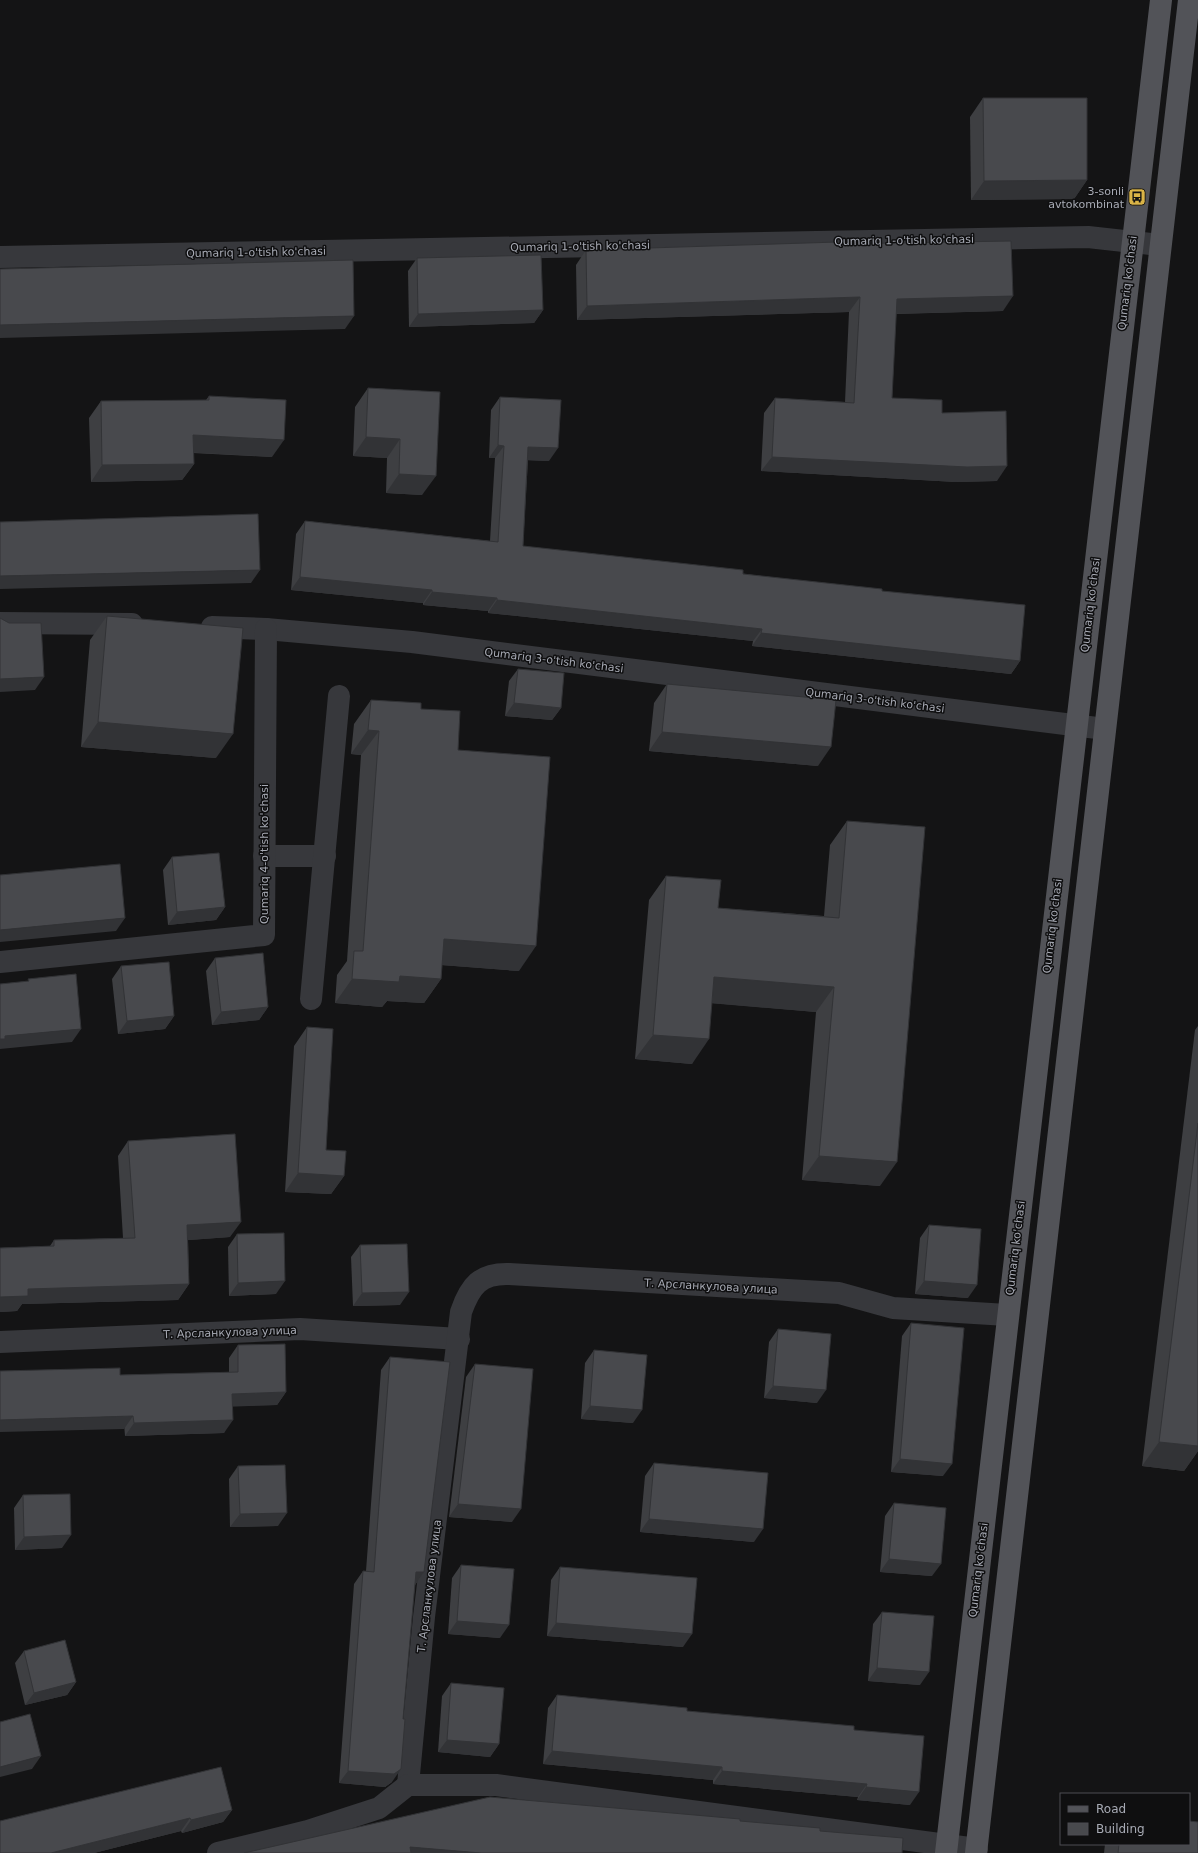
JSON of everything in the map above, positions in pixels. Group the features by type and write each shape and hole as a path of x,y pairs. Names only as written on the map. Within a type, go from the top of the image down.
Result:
{"main road":[{"name":"Qumariq ko'chasi","path":"946,1849 1161,0"},
{"path":"977,1851 1189,0"},
{"path":"1094,568 1123,571"}],"street":[{"name":"Qumariq 1-o'tish ko'chasi","path":"0,256 1080,237 1160,244"},
{"path":"0,623 148,625"},
{"name":"Qumariq 3-o'tish ko'chasi","path":"196,626 266,629 412,642 1105,729"},
{"name":"Qumariq 4-o'tish ko'chasi","path":"0,962 264,935 266,629"},
{"path":"311,999 339,696"},
{"path":"264,856 325,856"},
{"name":"Т. Арсланкулова улица","path":"408,1785 424,1617 459,1339 461,1312 472,1287 480,1280 499,1274 839,1293 893,1308 1007,1315"},
{"name":"Т. Арсланкулова улица","path":"0,1342 300,1329 459,1339"},
{"path":"218,1853 308,1831 380,1808 408,1785 496,1785 946,1849 977,1851"}],"building":[{"path":"983,98 1087,98 1087,180 984,181"},
{"path":"1011,241 1013,296 897,299 892,398 942,400 942,413 1006,411 1007,466 967,467 772,457 775,398 854,403 860,297 587,306 586,250 838,242 838,244"},
{"path":"541,255 543,310 418,314 417,258"},
{"path":"353,260 354,316 0,325 0,269"},
{"path":"368,388 440,392 436,476 399,474 400,439 366,437"},
{"path":"209,396 286,400 284,440 193,435 194,464 102,465 101,401 209,400"},
{"path":"500,397 561,400 558,448 528,447 523,546 743,570 743,574 882,589 882,591 1025,605 1020,661 761,633 762,629 497,600 497,598 432,592 432,590 300,577 305,521 498,542 504,446 498,445"},
{"path":"258,514 260,570 0,576 0,522"},
{"path":"107,616 243,628 233,734 98,722"},
{"path":"0,618 9,623 41,623 44,677 0,679"},
{"path":"518,669 564,673 561,708 514,703"},
{"path":"667,684 836,700 831,747 662,732"},
{"path":"371,700 421,703 421,709 460,711 458,750 550,757 536,946 444,939 441,979 400,976 399,982 352,979 354,951 363,951 379,731 368,730"},
{"path":"847,821 925,827 897,1162 819,1156 834,987 714,977 709,1039 653,1035 666,876 721,880 718,908 839,918"},
{"path":"219,853 225,907 177,912 172,857"},
{"path":"120,864 125,918 0,930 0,875"},
{"path":"263,953 268,1007 221,1012 215,958"},
{"path":"169,962 174,1016 127,1021 121,966"},
{"path":"76,974 81,1029 5,1036 5,1039 0,1039 0,984 29,981 28,979"},
{"path":"307,1027 333,1029 326,1150 346,1151 344,1176 298,1173"},
{"path":"1198,1123 1198,1446 1159,1442"},
{"path":"235,1134 241,1222 187,1225 189,1284 28,1289 28,1296 0,1297 0,1248 54,1246 54,1240 135,1238 128,1141"},
{"path":"929,1225 981,1229 977,1285 924,1281"},
{"path":"284,1233 285,1281 238,1283 237,1234"},
{"path":"407,1244 409,1292 362,1293 360,1245"},
{"path":"911,1323 964,1328 952,1464 900,1459"},
{"path":"778,1329 831,1334 826,1390 773,1386"},
{"path":"285,1344 286,1392 232,1394 233,1420 134,1423 133,1416 0,1420 0,1371 120,1368 120,1375 238,1372 238,1345"},
{"path":"594,1350 647,1355 642,1410 590,1406"},
{"path":"390,1357 450,1362 424,1572 416,1572 403,1719 405,1719 401,1769 394,1774 348,1771 363,1571 374,1572"},
{"path":"475,1364 533,1369 521,1509 458,1504"},
{"path":"654,1463 768,1473 763,1529 649,1519"},
{"path":"285,1465 287,1513 240,1514 238,1466"},
{"path":"70,1494 71,1535 24,1537 23,1495"},
{"path":"894,1503 946,1508 941,1564 889,1559"},
{"path":"461,1565 514,1569 509,1625 457,1621"},
{"path":"560,1567 697,1578 692,1634 556,1623"},
{"path":"882,1612 934,1616 929,1672 877,1668"},
{"path":"65,1640 76,1682 34,1693 24,1651"},
{"path":"451,1683 504,1688 499,1744 447,1740"},
{"path":"557,1695 687,1708 687,1711 854,1726 854,1730 924,1736 919,1792 866,1787 867,1784 722,1771 722,1767 552,1751"},
{"path":"30,1714 41,1756 0,1767 0,1722"},
{"path":"221,1767 232,1810 191,1820 190,1818 51,1853 0,1853 0,1821"},
{"path":"490,1797 740,1819 740,1821 820,1828 820,1831 903,1838 902,1853 481,1853 410,1847 411,1853 244,1853"},
{"path":"1190,1821 1198,1822 1198,1853 1118,1853 1119,1845 1190,1845"}],"place":[{"name":"3-sonli avtokombinat","path":"1137,197"}]}
